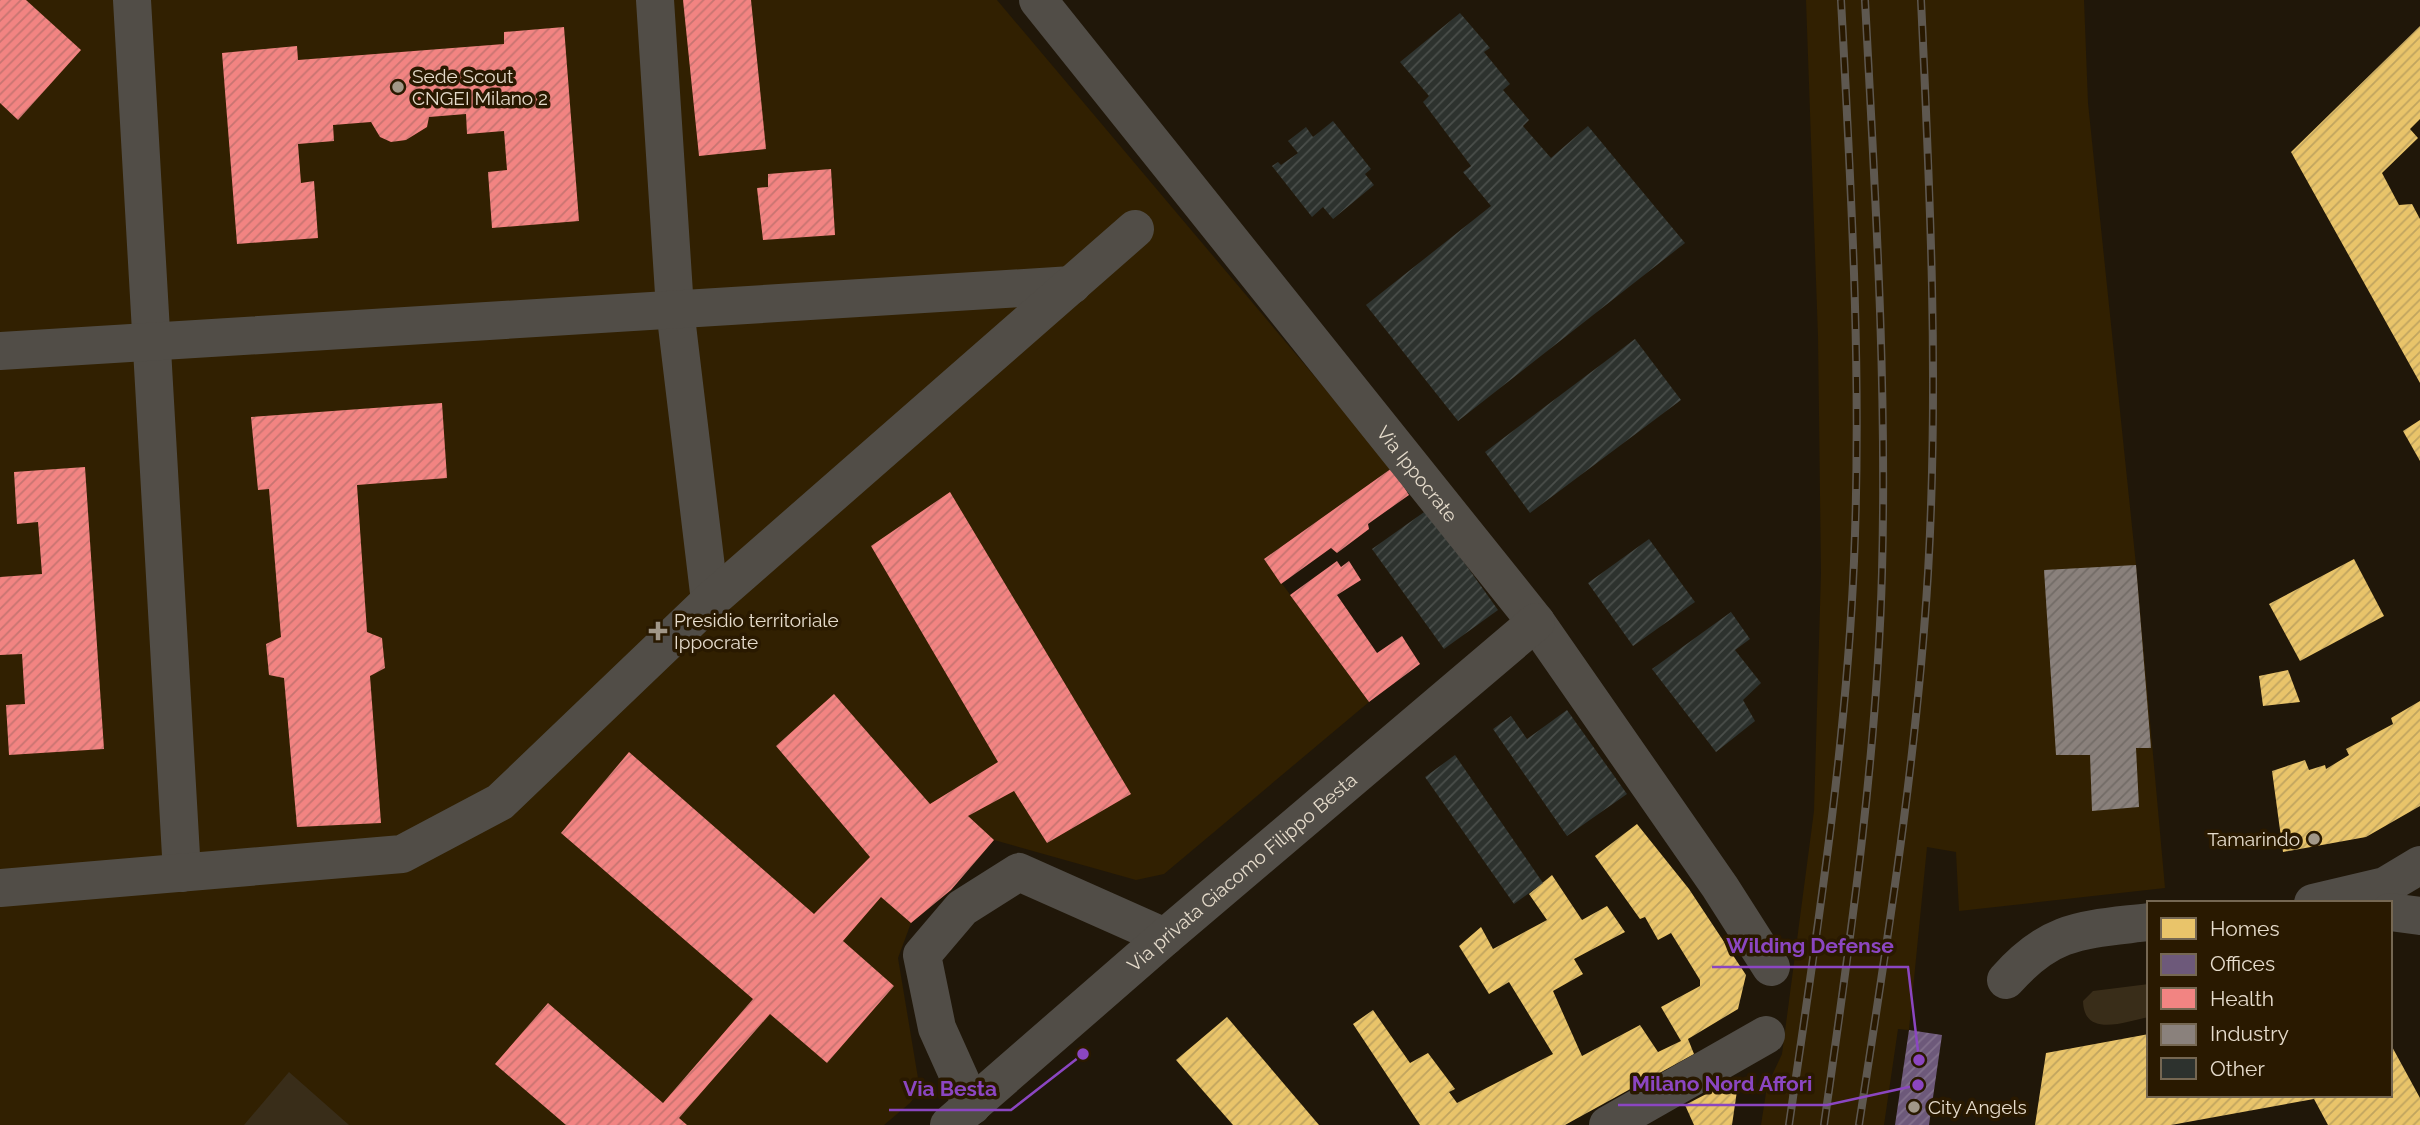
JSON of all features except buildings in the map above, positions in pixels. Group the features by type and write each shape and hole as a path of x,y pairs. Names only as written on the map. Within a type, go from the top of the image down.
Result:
{"street":[{"path":"132,0 182,873"},
{"path":"655,0 675,309 710,601"},
{"name":"Via Ippocrate","path":"1038,0 1536,622 1720,887 1771,967"},
{"path":"0,888 402,854 500,802 710,601 1135,229"},
{"path":"0,351 1072,285"},
{"name":"Via privata Giacomo Filippo Besta","path":"961,1116 1165,937 1536,622"},
{"path":"2321,901 2385,886 2420,865"},
{"path":"961,1116 937,1028 922,955 962,908 1019,872 1165,937"},
{"path":"2392,912 2420,916"},
{"path":"2006,980 2033,953 2057,938 2088,929 2147,922"},
{"path":"1608,1125 1766,1035"}],"shaded area":[{"name":"Presidio territoriale Ippocrate","path":"0,0 997,0 1392,468 1264,559 1369,702 1164,874 1136,880 994,840 951,890 911,923 898,958 920,1090 910,1103 884,1125 0,1125"},
{"path":"1806,0 2084,0 2088,103 2136,565 2165,888 1959,911 1956,852 1927,847 1909,1030 1898,1029 1884,1125 1761,1125 1767,1086 1782,1054 1814,811 1821,573 1818,336"},
{"path":"2147,984 2147,1017 2117,1024 2098,1024 2090,1020 2085,1013 2083,1001 2093,991"},
{"path":"289,1072 349,1125 244,1125"}],"railway":[{"path":"1789,1125 1837,773 1854,561 1856,351 1841,0"},
{"path":"1824,1125 1868,780 1882,572 1881,358 1865,0"},
{"path":"1859,1125 1909,781 1928,573 1933,358 1921,0"}],"place":[{"name":"Sede Scout CNGEI Milano 2","path":"398,87"},
{"name":"Presidio territoriale Ippocrate","path":"658,631"},
{"name":"Tamarindo","path":"2314,839"},
{"name":"Via Besta","path":"1083,1054"},
{"name":"Wilding Defense","path":"1919,1060"},
{"name":"Milano Nord Affori","path":"1918,1085"},
{"name":"City Angels","path":"1914,1107"}]}
